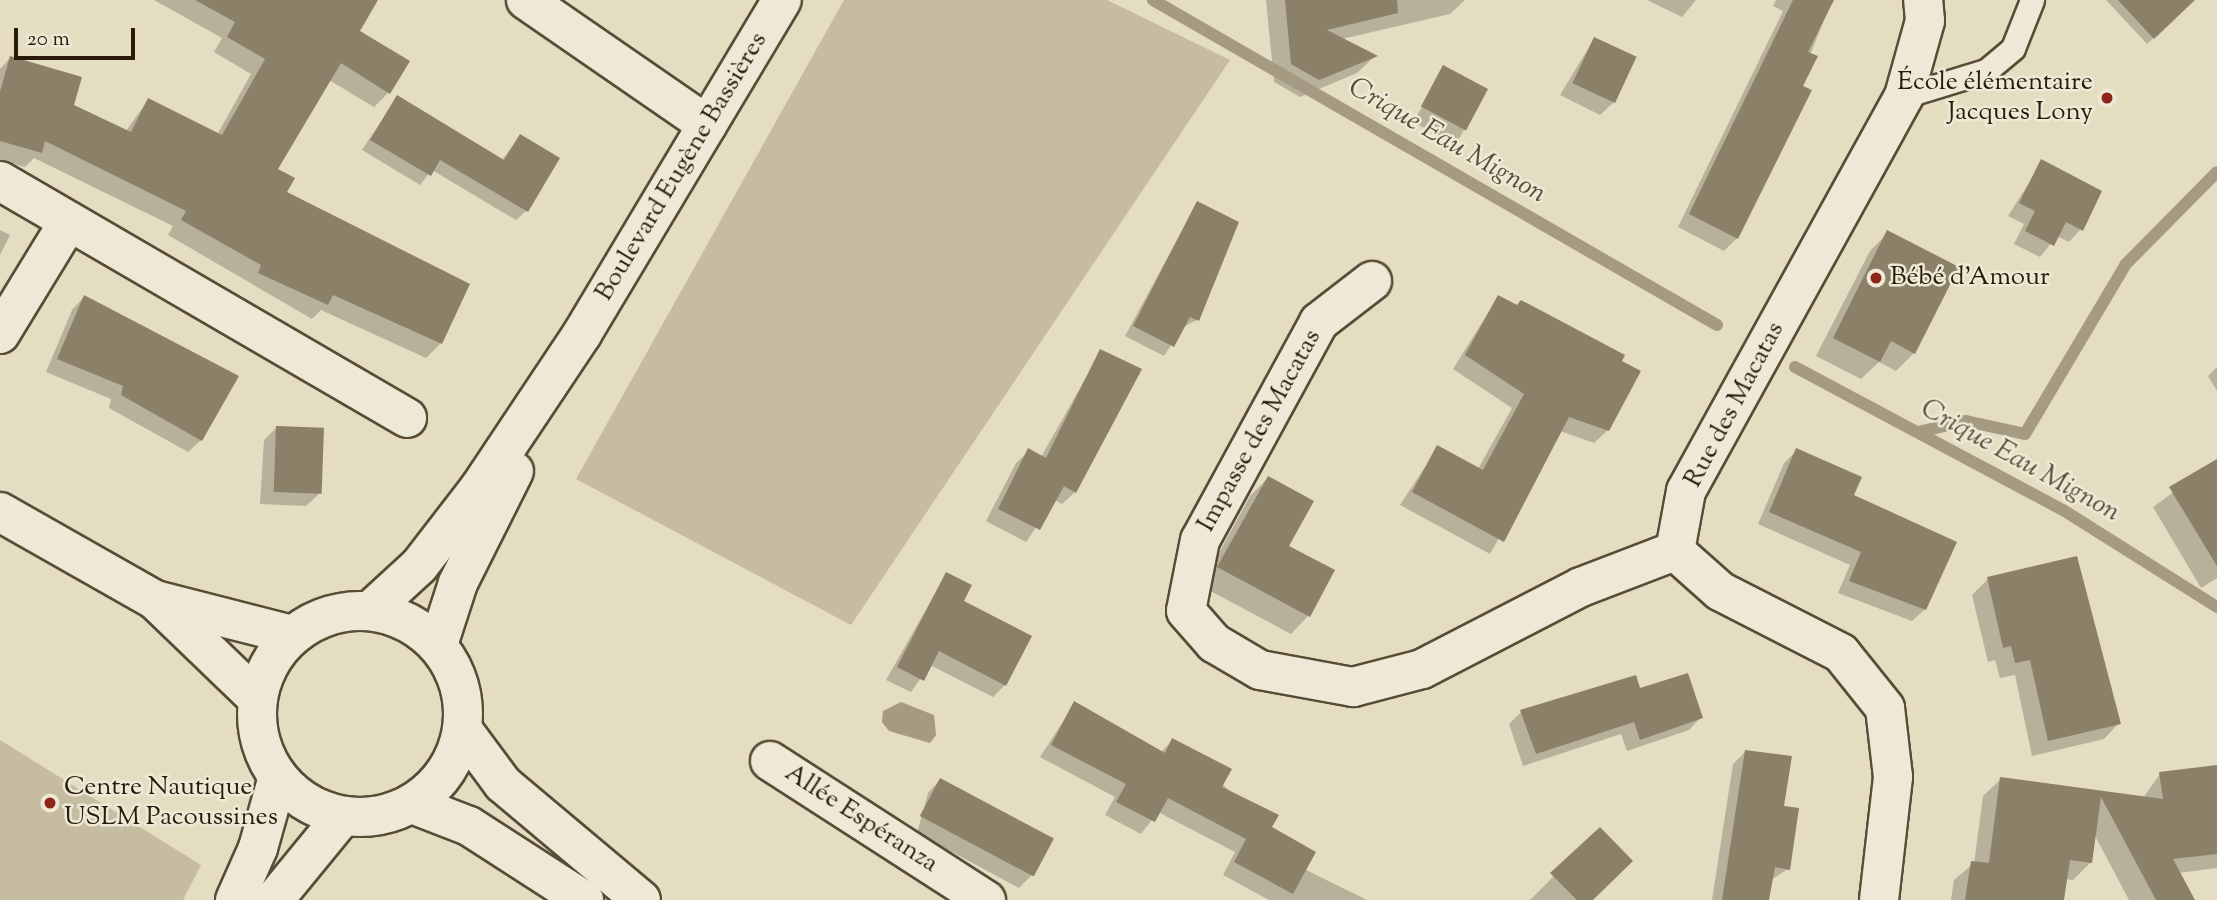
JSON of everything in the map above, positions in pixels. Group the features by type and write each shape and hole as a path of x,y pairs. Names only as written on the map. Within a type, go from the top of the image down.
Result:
{"street":[{"path":"526,0 706,125"},
{"name":"Boulevard Eugène Bassières","path":"371,610 419,566 480,487 582,334 782,0"},
{"name":"Rue des Macatas","path":"1675,551 1686,491 1904,96 1925,21 1923,0"},
{"path":"0,181 407,418"},
{"path":"0,334 69,221"},
{"name":"Impasse des Macatas","path":"1372,281 1319,322 1200,540 1186,611 1214,643 1260,670 1353,687 1422,669 1581,587 1675,551"},
{"name":"Boulevard Eugène Bassières","path":"439,645 458,583 582,334"},
{"path":"0,512 155,600 257,698"},
{"path":"1675,551 1720,591 1842,653 1885,708 1893,777 1879,900"},
{"path":"155,600 292,635"},
{"path":"371,610 406,620 439,645 462,691 463,730 450,767 412,804 390,813 342,817 317,808 278,777 260,740 257,698 265,672 292,635 323,616 371,610"},
{"path":"463,730 503,784 641,900"},
{"name":"Allée Espéranza","path":"770,761 986,900"},
{"path":"235,900 258,848 278,777"},
{"path":"412,804 469,826 584,900"},
{"path":"274,900 342,817"}],"lane":[{"path":"1904,96 1986,71 2013,48 2032,0"}],"shaded area":[{"path":"844,0 1107,0 1230,60 851,625 576,479"},
{"path":"901,702 934,715 936,735 930,743 889,731 882,722 883,711"},
{"name":"Centre Nautique USLM Pacoussines","path":"0,740 201,865 183,900 0,900"}],"building":[{"path":"195,0 378,0 360,31 410,61 390,94 341,63 278,169 295,178 287,192 470,284 442,344 333,295 328,305 258,273 261,265 181,220 186,211 45,141 42,153 0,141 0,92 10,56 82,77 74,105 131,132 148,98 222,135 265,59 227,37 235,22"},
{"path":"1285,0 1397,0 1398,13 1327,30 1378,56 1319,80 1291,64"},
{"path":"1793,0 1834,0 1808,52 1818,56 1803,86 1812,90 1738,239 1689,214"},
{"path":"2118,0 2195,0 2154,39"},
{"path":"1594,37 1637,57 1615,103 1572,83"},
{"path":"1443,65 1488,89 1466,130 1421,106"},
{"path":"397,95 504,160 520,134 560,158 528,212 440,160 431,176 370,140"},
{"path":"2041,159 2102,191 2083,231 2066,222 2054,246 2025,231 2035,211 2019,203"},
{"path":"1197,201 1239,222 1199,321 1190,317 1174,347 1133,326"},
{"path":"1887,230 1959,267 1915,354 1891,341 1880,362 1833,338"},
{"path":"84,295 239,376 202,441 121,395 123,386 57,359"},
{"path":"1498,295 1517,305 1521,300 1625,355 1622,361 1641,371 1609,431 1569,417 1504,542 1412,492 1437,445 1483,470 1524,394 1465,355"},
{"path":"1100,349 1142,369 1076,493 1064,486 1040,530 998,509 1028,448 1046,458"},
{"path":"276,426 324,428 322,494 274,492"},
{"path":"1796,448 1862,477 1854,495 1957,542 1926,610 1849,581 1861,552 1769,512"},
{"path":"2217,459 2217,566 2169,487"},
{"path":"1268,476 1314,501 1289,546 1335,570 1310,617 1217,567"},
{"path":"2077,556 2121,724 2048,741 2030,660 2015,663 2011,646 2003,648 1987,577"},
{"path":"946,572 972,585 964,601 1032,636 1006,686 939,651 924,681 897,667"},
{"path":"1688,673 1703,718 1640,740 1634,722 1536,754 1520,710 1636,675 1640,688"},
{"path":"1074,701 1165,753 1172,738 1232,769 1222,787 1279,815 1272,827 1316,852 1293,894 1234,862 1246,839 1168,798 1155,822 1116,802 1126,784 1051,745"},
{"path":"1745,750 1792,756 1784,806 1799,808 1790,870 1775,867 1769,900 1722,900"},
{"path":"2217,765 2217,854 2173,859 2195,900 2156,900 2101,797 2092,863 2070,860 2064,900 1965,900 1971,861 1989,863 2000,777 2163,799 2159,772"},
{"path":"940,778 1054,839 1034,877 920,816"},
{"path":"1600,827 1633,861 1593,900 1577,900 1550,873"}],"waterway":[{"name":"Crique Eau Mignon","path":"1153,0 1717,325"},
{"path":"1918,432 1966,421 2025,434 2126,264 2217,172"},
{"name":"Crique Eau Mignon","path":"1795,367 2063,510 2217,607"}],"place":[{"name":"École élémentaire Jacques Lony","path":"2107,98"},
{"name":"Bébé d'Amour","path":"1876,278"},
{"name":"Centre Nautique USLM Pacoussines","path":"50,803"}]}
